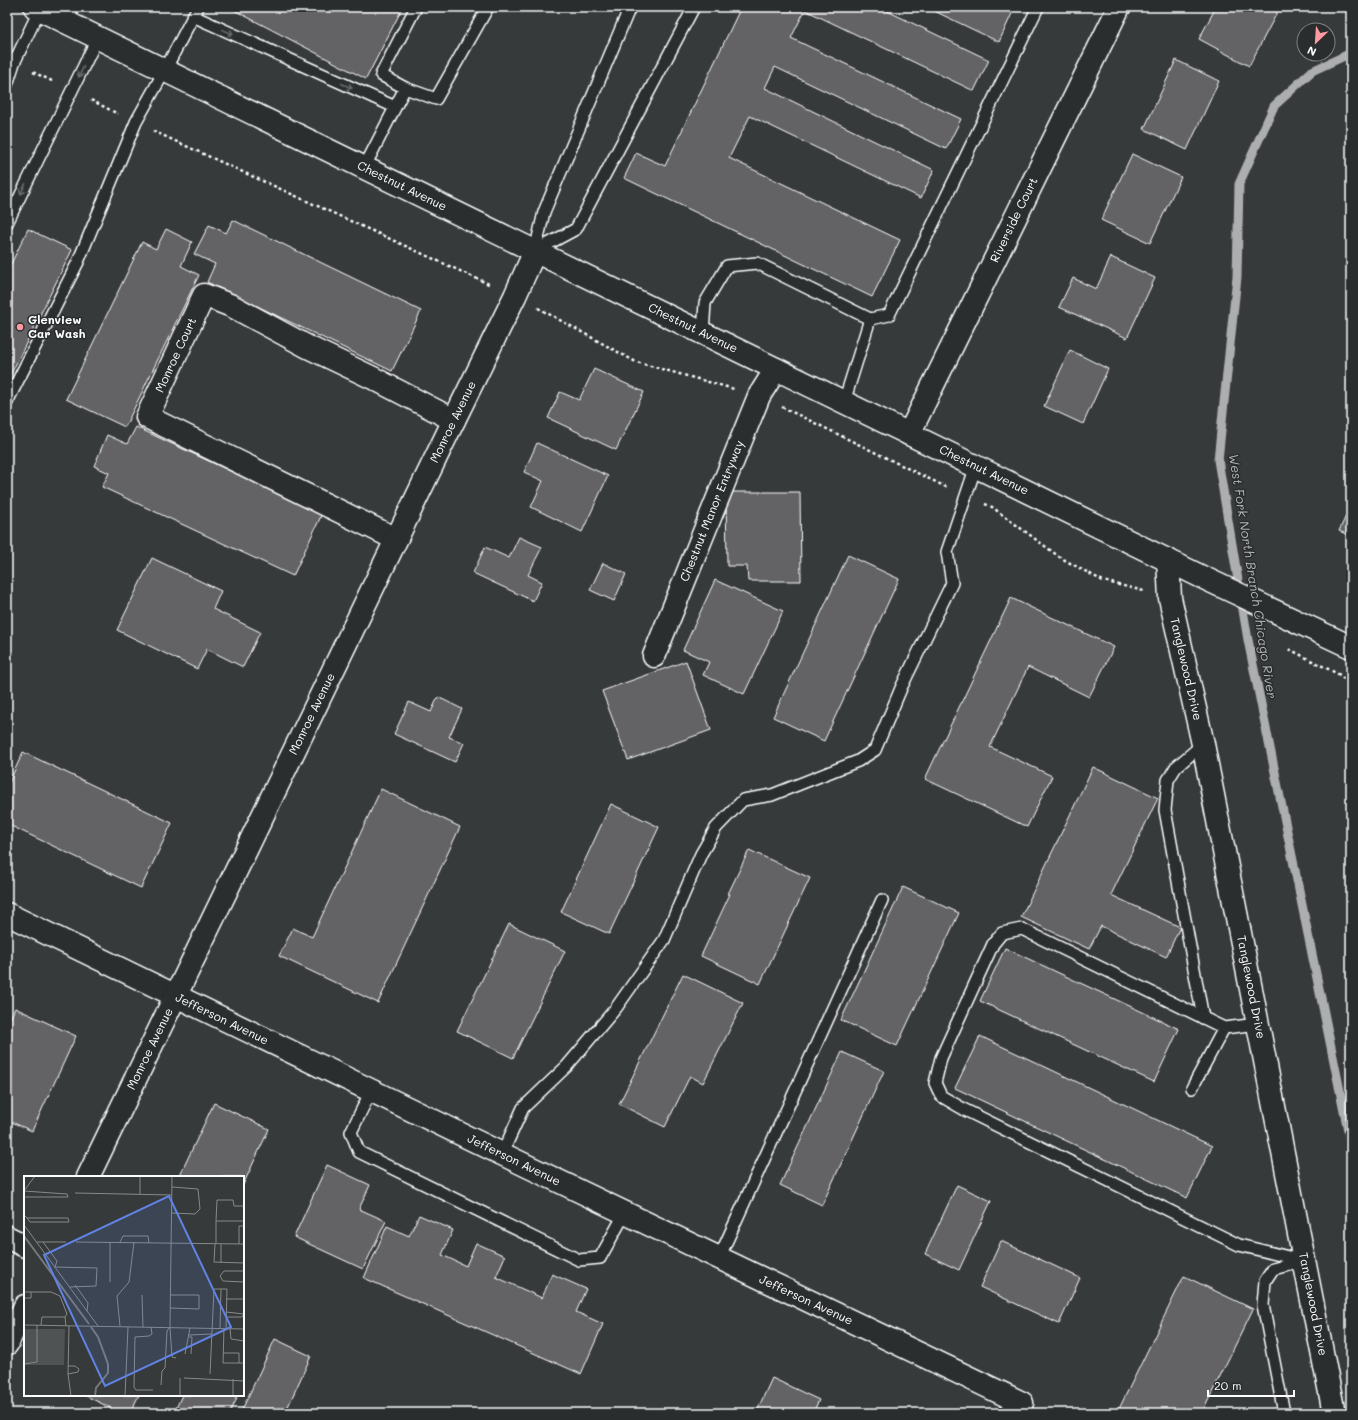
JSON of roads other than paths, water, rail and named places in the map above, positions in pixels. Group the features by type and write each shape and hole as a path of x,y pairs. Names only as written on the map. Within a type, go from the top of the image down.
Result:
{"street":[{"name":"Riverside Court","path":"909,434 1119,7"},
{"name":"Chestnut Avenue","path":"38,8 70,14 98,37 1204,578 1351,647"},
{"name":"Monroe Avenue","path":"88,1176 515,296 535,251"},
{"name":"Monroe Court","path":"396,539 147,417 204,295 232,306 308,347 373,378 454,420"},
{"name":"Chestnut Manor Entryway","path":"654,656 759,396 776,369"},
{"name":"Tanglewood Drive","path":"1168,560 1170,598 1203,744 1334,1413"},
{"name":"Jefferson Avenue","path":"7,914 371,1091 1022,1403"},
{"path":"7,1237 24,1246"},
{"path":"7,1344 24,1308"}],"lane":[{"path":"416,7 381,74 405,88 436,99 488,7"},
{"path":"535,251 544,212 630,7"},
{"path":"535,251 576,229 694,7"},
{"path":"703,333 705,302 727,266 757,263 870,318 889,315 1038,7"},
{"path":"7,85 14,63 38,8"},
{"path":"7,402 78,262 136,122 195,12 395,107"},
{"path":"7,223 98,37"},
{"path":"364,168 405,88"},
{"path":"844,402 870,318"},
{"path":"502,1154 523,1108 567,1066 616,1008 664,940 701,854 716,828 743,800 772,795 858,761 875,750 902,686 952,583 947,552 976,466"},
{"path":"1203,744 1176,768 1168,780 1165,810 1203,1018"},
{"path":"719,1258 882,900"},
{"path":"1258,1024 1224,1028 1022,929 1002,933 992,944 941,1058 935,1083 941,1096 965,1110 1239,1246 1305,1261"},
{"path":"1192,1088 1224,1028"},
{"path":"371,1091 351,1132 359,1152 579,1260 600,1258 625,1213"},
{"path":"1284,1413 1263,1305 1265,1281 1273,1269 1305,1261"}],"waterway":[{"name":"West Fork North Branch Chicago River","path":"1351,53 1312,71 1274,106 1239,184 1237,277 1218,460 1248,640 1351,1145"}],"place":[{"name":"Glenview Car Wash","path":"20,327"}]}
